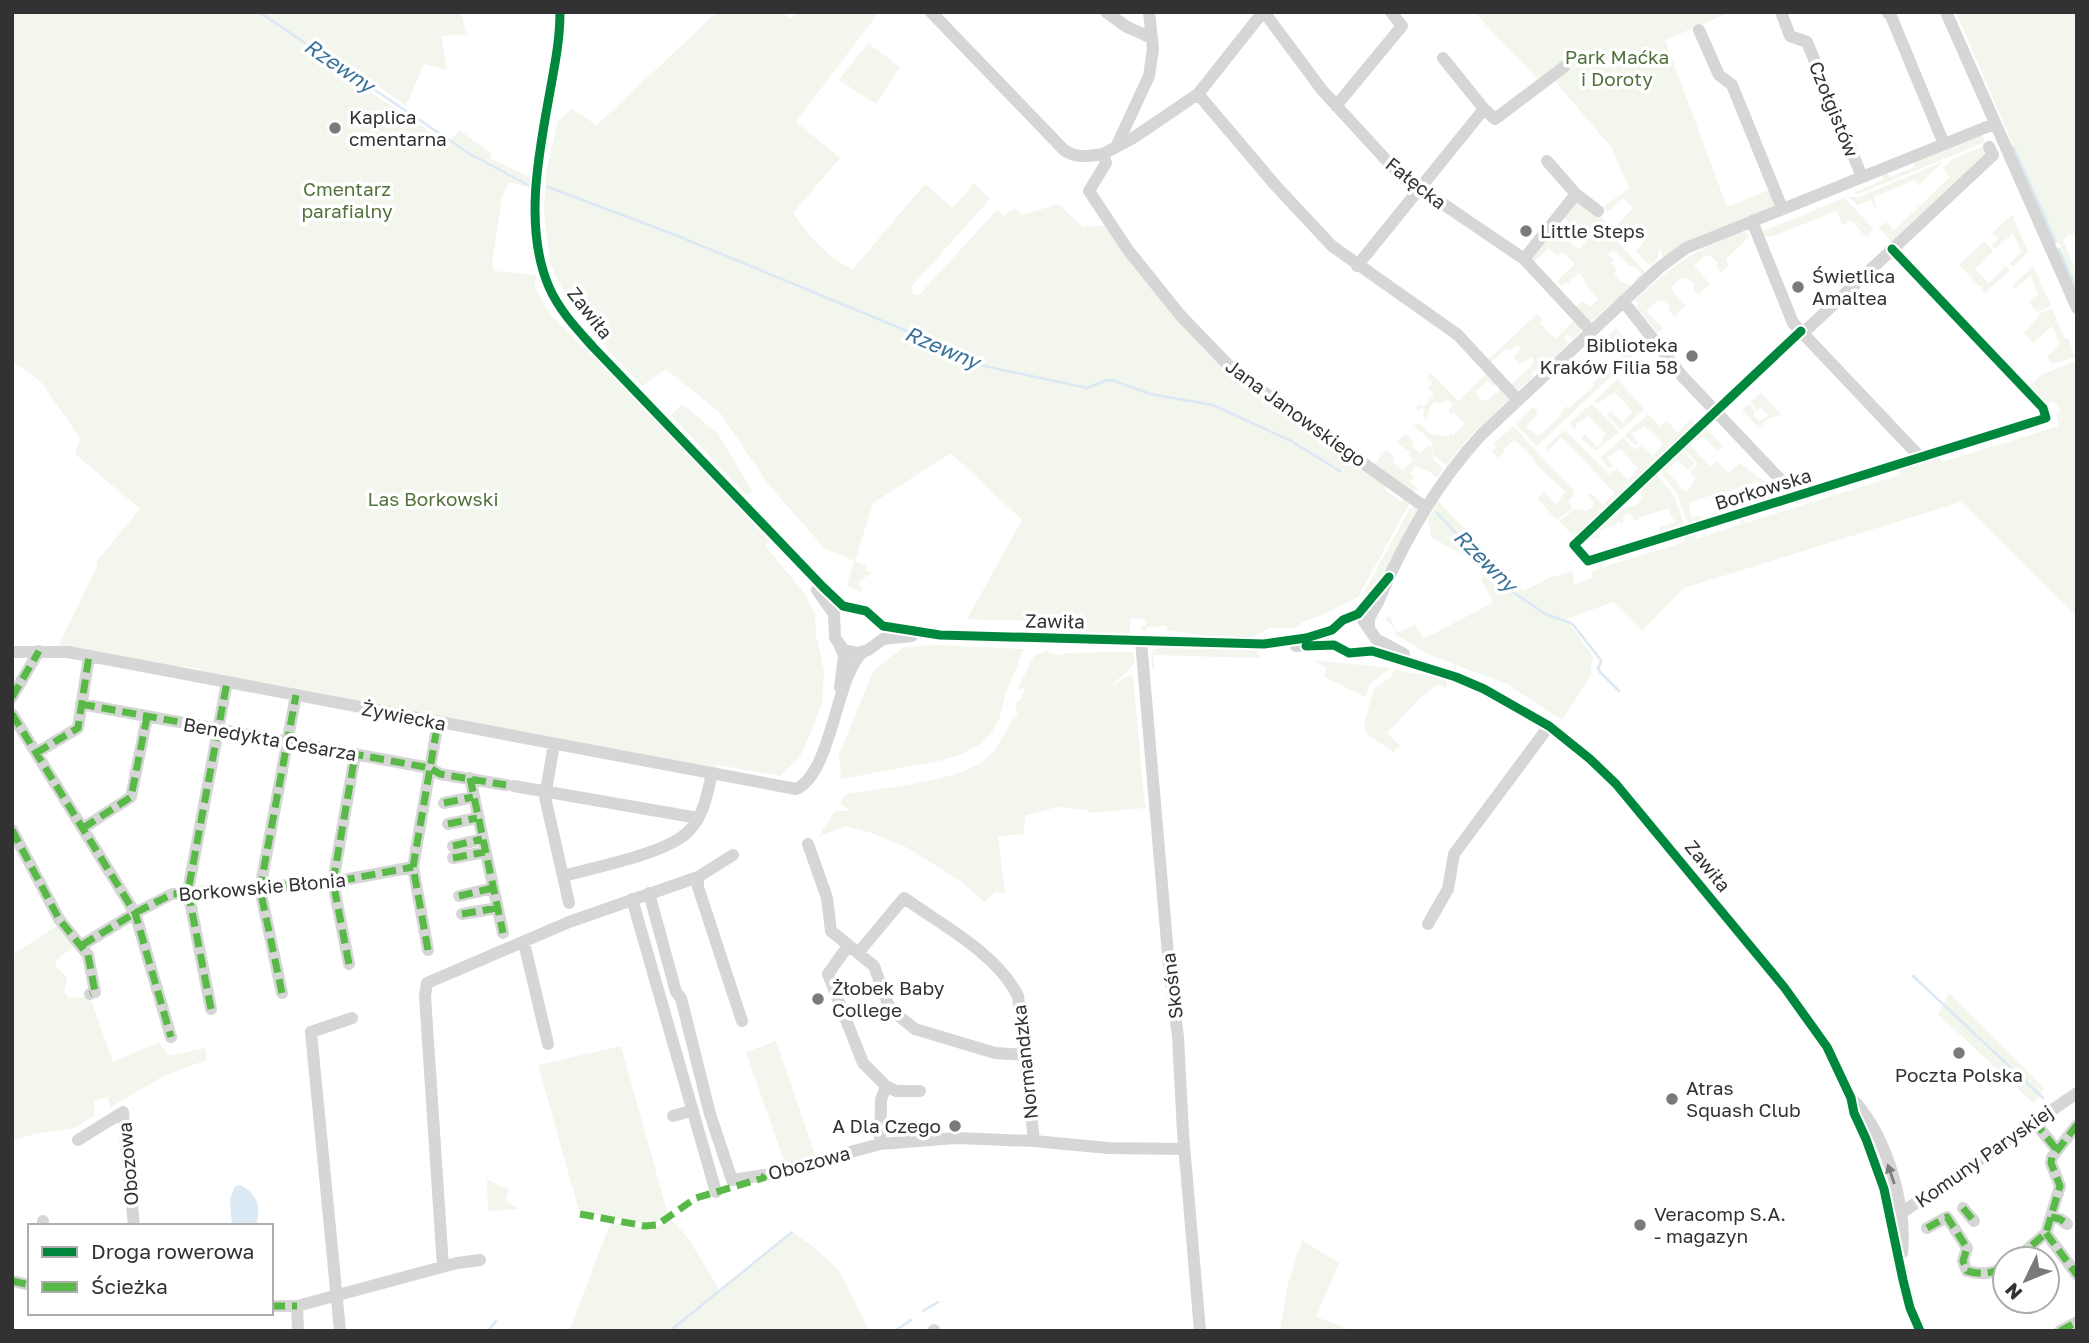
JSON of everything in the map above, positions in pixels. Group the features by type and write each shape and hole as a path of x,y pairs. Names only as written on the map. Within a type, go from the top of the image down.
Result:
{"street":[{"name":"Zawiła","path":"560,12 557,50 541,145 536,217 539,257 550,288 563,311 839,603 866,611 886,627 940,635"},
{"path":"931,12 1064,150 1072,156 1081,157 1103,153 1133,138 1198,94 1263,12"},
{"path":"1106,12 1152,38"},
{"path":"1117,145 1149,76 1153,61 1149,12"},
{"name":"Fałęcka","path":"1263,12 1336,106 1395,170 1419,190 1524,259 1591,331"},
{"path":"1336,106 1402,26 1391,12"},
{"name":"Czołgistów","path":"1781,12 1790,36 1807,42 1862,177"},
{"path":"1887,12 1892,16 1944,144"},
{"path":"1947,12 2076,307"},
{"path":"1699,30 1719,75 1732,85 1782,208"},
{"path":"1443,58 1495,119 1564,67"},
{"path":"1198,94 1322,236 1357,266 1458,335 1518,400"},
{"path":"1357,266 1484,109"},
{"path":"1362,651 1368,645 1369,619 1389,577 1426,508 1455,464 1481,435 1659,268 1686,248 1994,124"},
{"name":"Borkowska","path":"1892,249 2043,408 2046,418 1588,561 1574,545 1715,412 1993,155 1989,147"},
{"name":"Jana Janowskiego","path":"1103,153 1106,163 1088,191 1128,250 1181,316 1234,371 1426,508"},
{"path":"1547,161 1576,194 1598,211"},
{"path":"1524,259 1576,194"},
{"path":"1752,221 1793,323 1920,457"},
{"name":"Borkowska","path":"1623,301 1715,412 1797,497"},
{"name":"Zawiła","path":"797,561 834,614 835,638 840,646 853,653 868,649 883,639 940,635 1295,646 1324,644 1339,647 1349,653 1372,651 1430,667"},
{"path":"1352,617 1361,611 1389,577"},
{"path":"835,623 840,615 852,609"},
{"name":"Zawiła","path":"1264,644 1306,638 1327,632 1343,620 1352,617 1362,619 1380,642 1483,689 1549,726 1590,758 1616,784 1817,1030 1851,1098 1854,1113 1897,1216 1900,1260 1910,1308 1920,1331"},
{"path":"838,708 854,662 878,636 875,619"},
{"path":"1336,627 1334,636 1339,647"},
{"name":"Skośna","path":"1141,641 1168,954 1178,1037 1184,1149 1200,1331"},
{"path":"838,708 844,659 840,646"},
{"path":"12,697 39,651"},
{"name":"Żywiecka","path":"12,652 68,652 796,789 808,781 838,708"},
{"path":"36,753 78,728 89,656"},
{"path":"211,1009 188,891 216,729 227,682"},
{"path":"282,993 260,888 296,695"},
{"name":"Benedykta Cesarza","path":"81,704 430,768 440,774 698,818"},
{"path":"12,714 135,913 171,1037"},
{"path":"83,828 131,797 147,717"},
{"path":"428,950 413,867 438,722"},
{"path":"1428,924 1448,889 1454,854 1549,726"},
{"path":"554,744 546,790 569,903"},
{"path":"349,964 333,883 355,755"},
{"path":"564,876 659,849 684,835 698,818 706,801 712,773"},
{"path":"470,778 503,933"},
{"path":"444,803 473,797"},
{"path":"448,824 478,818"},
{"path":"12,830 59,919 88,955 95,992 90,994"},
{"path":"808,844 827,898 830,929 874,966 890,1009 915,1029 995,1053 1025,1055"},
{"path":"453,852 484,846"},
{"path":"443,1267 425,996 427,983 569,922 698,877 733,855"},
{"name":"Borkowskie Błonia","path":"82,945 172,894 333,883 413,867"},
{"path":"698,877 698,887 742,1021"},
{"path":"459,896 493,888"},
{"name":"Obozowa","path":"649,893 676,992 681,998 710,1114 732,1180 765,1175 880,1144 956,1138 1034,1140 1108,1148 1184,1149"},
{"name":"Normandzka","path":"853,950 904,898 984,955 1009,979 1018,996 1034,1140"},
{"path":"632,899 716,1192"},
{"path":"462,914 497,908"},
{"path":"524,943 548,1044"},
{"path":"853,950 828,974 863,1063 886,1086 896,1091 920,1091"},
{"path":"340,1331 312,1032 352,1018"},
{"path":"880,1144 881,1100 886,1086"},
{"name":"Komuny Paryskiej","path":"1897,1216 2077,1093"},
{"path":"673,1116 693,1110"},
{"name":"Obozowa","path":"78,1140 123,1112 134,1224"},
{"name":"Komuny Paryskiej","path":"2035,1121 2056,1149"},
{"name":"Komuny Paryskiej","path":"2038,1245 2046,1233 2060,1186 2051,1163 2056,1149 2077,1125"},
{"path":"1963,1208 1974,1222"},
{"name":"Komuny Paryskiej","path":"1927,1228 1947,1216 1967,1248 1963,1261 1967,1271 1991,1270"},
{"path":"2051,1217 2067,1224"},
{"path":"2046,1233 2077,1275"},
{"path":"273,1306 297,1306 443,1267 480,1260"},
{"path":"297,1306 298,1331"},
{"path":"2060,1331 2075,1326"}],"green space":[{"name":"Las Borkowski","path":"12,12 461,12 466,34 441,36 447,70 424,64 406,106 369,79 361,86 448,143 459,130 491,153 490,158 531,178 531,188 509,182 502,197 492,262 494,271 536,275 535,288 551,316 607,369 771,539 765,546 802,590 815,613 816,635 824,670 822,702 799,758 780,776 718,765 717,769 199,673 199,669 184,666 183,670 58,646 98,565 96,562 140,509 75,454 80,438 41,382 12,361"},
{"path":"717,12 780,12 791,18 797,12 879,12 796,122 840,158 793,213 819,246 853,269 925,184 953,208 974,183 990,199 911,287 914,295 919,295 997,210 1004,216 1015,208 1022,215 1058,204 1083,227 1108,225 1181,321 1385,484 1385,490 1402,502 1406,496 1411,501 1358,597 1302,622 1300,626 1269,628 1253,637 1209,636 1167,630 1167,626 1147,627 1142,631 1141,626 1145,626 1146,619 1130,618 1130,633 1063,632 1064,623 967,619 1022,520 951,453 873,503 855,561 867,566 865,570 872,573 861,580 861,592 847,586 854,561 824,548 769,485 720,413 666,369 642,386 569,303 550,263 544,211 546,172 558,121 571,109 597,125"},
{"name":"Park Maćka i Doroty","path":"1474,12 1732,12 1665,40 1727,207 1769,190 1776,207 1662,260 1662,251 1659,249 1657,260 1649,265 1636,251 1649,235 1637,223 1629,230 1627,228 1623,236 1615,227 1633,208 1623,198 1609,211 1601,209 1629,188 1611,147 1553,79 1544,86"},
{"path":"1956,12 2077,12 2077,237 2069,234 2063,241 2077,273 2077,295 2057,250 2061,247 2059,242 2054,242 2009,144 2012,143"},
{"path":"868,43 900,67 876,104 839,80"},
{"path":"1982,135 1985,142 1856,195 1855,192 1884,180 1881,174 1887,172 1890,177 1915,167 1913,161"},
{"path":"1984,146 1985,156 1893,243 1879,228 1886,222 1894,230 1950,177 1942,168 1954,158"},
{"path":"1944,161 1918,186 1915,180 1873,197 1877,208 1875,209 1871,200 1857,205 1849,197 1859,197"},
{"path":"1844,198 1874,229 1866,237 1850,220 1843,226 1837,211 1771,237 1765,236 1763,231"},
{"path":"1577,200 1618,232 1613,237 1646,273 1636,283 1634,281 1641,274 1636,268 1630,266 1613,250 1608,254 1617,270 1614,274 1631,286 1592,321 1574,308 1583,301 1590,307 1598,299 1586,286 1580,273 1568,284 1562,286 1557,281 1575,264 1562,252 1557,256 1549,248 1533,263 1531,261 1531,253 1555,227 1579,250 1590,237 1574,220 1569,224 1564,217"},
{"path":"2012,215 2028,252 2013,267 2010,263 2021,252 2013,233 1995,249 1992,245 1998,239 1992,233"},
{"path":"1745,231 1750,236 1726,259 1728,266 1721,273 1716,266 1718,263 1711,256 1706,255 1694,266 1710,284 1698,295 1693,288 1695,285 1687,278 1682,277 1670,288 1686,306 1674,317 1669,310 1671,308 1663,300 1658,300 1646,311 1663,328 1657,333 1636,306 1639,304 1635,300 1686,259 1712,244"},
{"path":"1984,241 1993,251 1975,269 1989,283 2006,266 2010,270 1985,293 1983,287 1959,265"},
{"path":"2033,266 2051,306 2037,312 2029,303 2038,295 2031,275 2015,289 2012,286"},
{"path":"2052,308 2057,319 2054,321 2057,321 2065,339 2068,338 2075,357 2053,364 2047,357 2060,345 2052,326 2033,343 2024,333 2041,313"},
{"path":"1537,314 1543,320 1540,323 1555,339 1575,320 1581,331 1573,339 1568,334 1564,337 1569,343 1541,370 1538,368 1531,374 1533,377 1517,391 1511,385 1532,365 1532,357 1520,364 1513,357 1521,349 1517,345 1509,351 1506,349 1490,363 1486,358 1490,358"},
{"path":"1616,328 1632,345 1628,347 1637,352 1537,446 1515,424 1533,407 1538,413 1526,427 1538,436 1561,416 1560,413 1567,406 1569,408 1595,385 1593,382 1601,375 1603,377 1623,355 1619,350 1621,348 1607,336"},
{"path":"2077,361 2077,616 1961,502 1684,588 1642,631 1613,602 1566,619 1593,656 1590,677 1562,720 1507,684 1429,655 1395,634 1396,630 1385,619 1389,616 1398,633 1415,624 1423,639 1493,603 1481,579 1484,577 1482,572 1478,572 1493,558 1524,591 1549,578 1572,571 1573,585 1593,577 1592,572 1600,568 1598,562 1601,561 1603,567 1685,542 1683,536 1694,532 1697,539 1741,524 1740,518 1743,517 1745,523 1900,475 1898,469 1939,456 1942,462 2059,426 2056,414 2061,410 2053,401 2046,404 2030,386 2041,375"},
{"path":"1489,372 1497,382 1493,386 1488,381 1475,391 1482,401 1487,401 1502,387 1510,399 1474,432 1446,465 1434,455 1432,458 1443,469 1437,478 1426,469 1424,471 1416,466 1410,473 1414,477 1410,482 1418,489 1413,492 1373,464 1380,464 1377,460 1387,450 1395,459 1393,462 1405,472 1404,469 1411,462 1414,463 1409,455 1411,453 1396,442 1406,434 1414,442 1411,445 1420,453 1430,445 1434,454 1432,442 1415,423 1420,424 1430,434 1447,436 1453,450 1448,436 1465,424 1448,411 1453,405 1448,400 1439,404 1435,401 1430,407 1427,420 1423,415 1425,410 1422,408 1418,411 1416,408 1419,405 1424,406 1434,395 1428,387 1432,383 1427,378 1431,373 1458,401"},
{"path":"1617,379 1645,409 1621,430 1607,415 1611,411 1623,423 1632,411 1615,392 1597,404 1594,401"},
{"path":"1761,393 1782,415 1769,418 1759,428 1742,410 1749,404 1756,412 1753,415 1759,421 1768,416 1761,407 1757,411 1750,402"},
{"path":"1592,403 1619,432 1597,450 1581,438 1585,434 1597,447 1606,434 1589,416 1576,424 1574,429 1571,426 1571,422"},
{"path":"682,404 717,433 752,490 747,496 671,415"},
{"path":"1648,414 1660,426 1667,421 1678,433 1691,418 1697,425 1576,539 1559,521 1575,509 1585,511 1593,507 1593,502 1587,495 1590,493 1603,504 1615,493 1561,437 1547,453 1546,446 1565,430 1609,474 1616,471 1616,468 1628,480 1638,468 1620,449 1607,458 1612,464 1610,469 1600,458 1623,437 1635,450 1641,448 1641,444 1653,456 1663,444 1645,426 1632,434 1638,443 1635,446 1625,435"},
{"path":"1513,426 1574,491 1568,501 1573,508 1557,520 1537,499 1544,492 1556,505 1565,492 1534,459 1515,440 1503,449 1505,451 1498,458 1489,449 1497,447 1494,444"},
{"path":"1705,427 1723,446 1717,451 1703,436 1690,445 1711,467 1717,461 1728,473 1740,463 1764,481 1773,497 1758,499 1765,495 1758,481 1719,495 1717,493 1689,503 1691,517 1703,518 1688,523 1676,492 1659,470 1681,449 1695,464 1688,470 1678,461 1665,470 1686,492 1696,480 1690,472 1698,464 1683,448"},
{"path":"1656,473 1675,497 1684,524 1660,532 1659,528 1675,522 1668,509 1639,517 1639,520 1635,521 1630,513 1623,516 1624,523 1621,524 1618,520 1616,525 1599,531 1601,538 1587,539 1615,512 1640,503 1641,489"},
{"path":"1438,501 1488,553 1475,566 1472,560 1431,537 1428,520"},
{"path":"1415,506 1418,512 1380,583 1367,598 1363,594 1409,510"},
{"path":"937,645 1024,649 993,730 980,744 962,754 841,779 839,754 874,670 904,647"},
{"path":"1157,648 1258,650 1260,658 1153,655 1155,669 1152,668 1151,652"},
{"path":"1048,651 1051,654 1064,655 1134,654 1135,662 1124,675 1110,685 1133,675 1145,808 1089,813 1088,810 1057,807 1025,816 1024,834 998,836 1005,893 996,892 984,902 963,883 908,848 869,832 846,826 818,837 835,811 850,811 840,803 846,794 941,778 976,766 988,757 1002,739 1013,717 1018,716 1015,705 1022,697 1025,686 1020,690 1018,688 1034,656"},
{"path":"1313,660 1390,668 1370,684 1365,697 1325,677 1326,668"},
{"path":"1395,669 1447,679 1446,688 1437,685 1421,697 1387,733 1400,746 1393,752 1367,734 1364,724 1374,689 1391,677"},
{"path":"58,925 75,946 56,960 56,967 67,977 64,992 69,998 90,997 113,1062 159,1042 169,1056 205,1048 207,1060 165,1075 111,1107 107,1097 94,1101 94,1116 74,1128 35,1134 12,1141 12,955"},
{"path":"1949,993 2044,1088 2034,1104 1938,1014"},
{"path":"776,1041 816,1157 785,1164 746,1052"},
{"path":"621,1046 668,1215 656,1223 646,1224 579,1211 538,1065"},
{"path":"487,1179 509,1190 505,1201 518,1209 488,1211"},
{"path":"671,1219 688,1238 720,1291 793,1233 814,1247 839,1271 869,1331 569,1331 611,1222 652,1229"},
{"path":"1302,1240 1339,1263 1316,1317 1347,1328 1346,1331 1280,1329 1288,1284"}],"shaded area":[{"path":"240,1185 254,1196 258,1205 256,1224 232,1224 230,1199 235,1186"}],"waterway":[{"name":"Rzewny","path":"259,12 470,154 528,185"},
{"path":"2014,148 2056,242"},
{"name":"Rzewny","path":"548,187 678,236 942,348 951,349 984,366 1087,388 1112,380 1150,394 1213,405 1291,441 1340,471"},
{"path":"2059,249 2077,291"},
{"name":"Rzewny","path":"1437,513 1510,590 1545,614 1571,623 1600,659 1600,672 1619,691"},
{"path":"1913,976 2043,1098"},
{"path":"670,1331 792,1232"},
{"path":"923,1311 938,1302"},
{"path":"895,1331 911,1320"},
{"path":"488,1331 496,1321"}],"marked path":[{"path":"12,697 39,651"},
{"path":"36,753 78,728 89,656"},
{"path":"211,1009 188,891 227,682"},
{"path":"282,993 260,889 296,695"},
{"path":"81,704 430,768 440,774 506,785"},
{"path":"12,714 135,913 171,1037"},
{"path":"83,828 131,797 147,717"},
{"path":"428,950 413,867 438,722"},
{"path":"349,964 333,882 355,755"},
{"path":"470,778 503,933"},
{"path":"444,803 473,797"},
{"path":"448,824 477,818"},
{"path":"12,830 59,919 88,955 95,992 90,994"},
{"path":"453,846 482,839"},
{"path":"453,858 485,852"},
{"path":"82,945 172,894 333,882 413,867"},
{"path":"459,896 493,888"},
{"path":"462,914 497,908"},
{"path":"2034,1121 2056,1149"},
{"path":"2032,1245 2046,1233 2060,1186 2051,1163 2052,1157 2077,1125"},
{"path":"580,1214 645,1226 657,1225 696,1198 763,1178 765,1175"},
{"path":"1963,1208 1974,1221"},
{"path":"1927,1228 1947,1217 1967,1248 1963,1261 1967,1271 1991,1272"},
{"path":"2051,1217 2067,1224"},
{"path":"2046,1233 2077,1275"},
{"path":"12,1281 28,1285"},
{"path":"273,1306 297,1306"},
{"path":"2060,1331 2077,1322"}],"cycle path":[{"path":"560,12 558,44 538,168 535,217 541,265 549,287 563,311 593,347 843,606 866,611 883,626 940,635 1264,644 1306,638 1332,630 1343,620 1358,614 1389,577"},
{"path":"1801,331 1574,545 1588,561 2046,418 2043,408 1892,249"},
{"path":"1306,646 1334,645 1349,653 1372,651 1456,677 1484,689 1549,726 1616,784 1784,987 1827,1047 1851,1098 1854,1113 1884,1189 1910,1308 1920,1331"}],"place":[{"name":"Kaplica cmentarna","path":"335,128"},
{"name":"Little Steps","path":"1526,231"},
{"name":"Świetlica Amaltea","path":"1798,287"},
{"name":"Biblioteka Kraków Filia 58","path":"1692,356"},
{"name":"Żłobek Baby College","path":"818,999"},
{"name":"Poczta Polska","path":"1959,1053"},
{"name":"Atras Squash Club","path":"1672,1099"},
{"name":"A Dla Czego","path":"955,1126"},
{"name":"Veracomp S.A. - magazyn","path":"1640,1225"}],"park label":[{"name":"Cmentarz parafialny","path":"347,200"}]}
